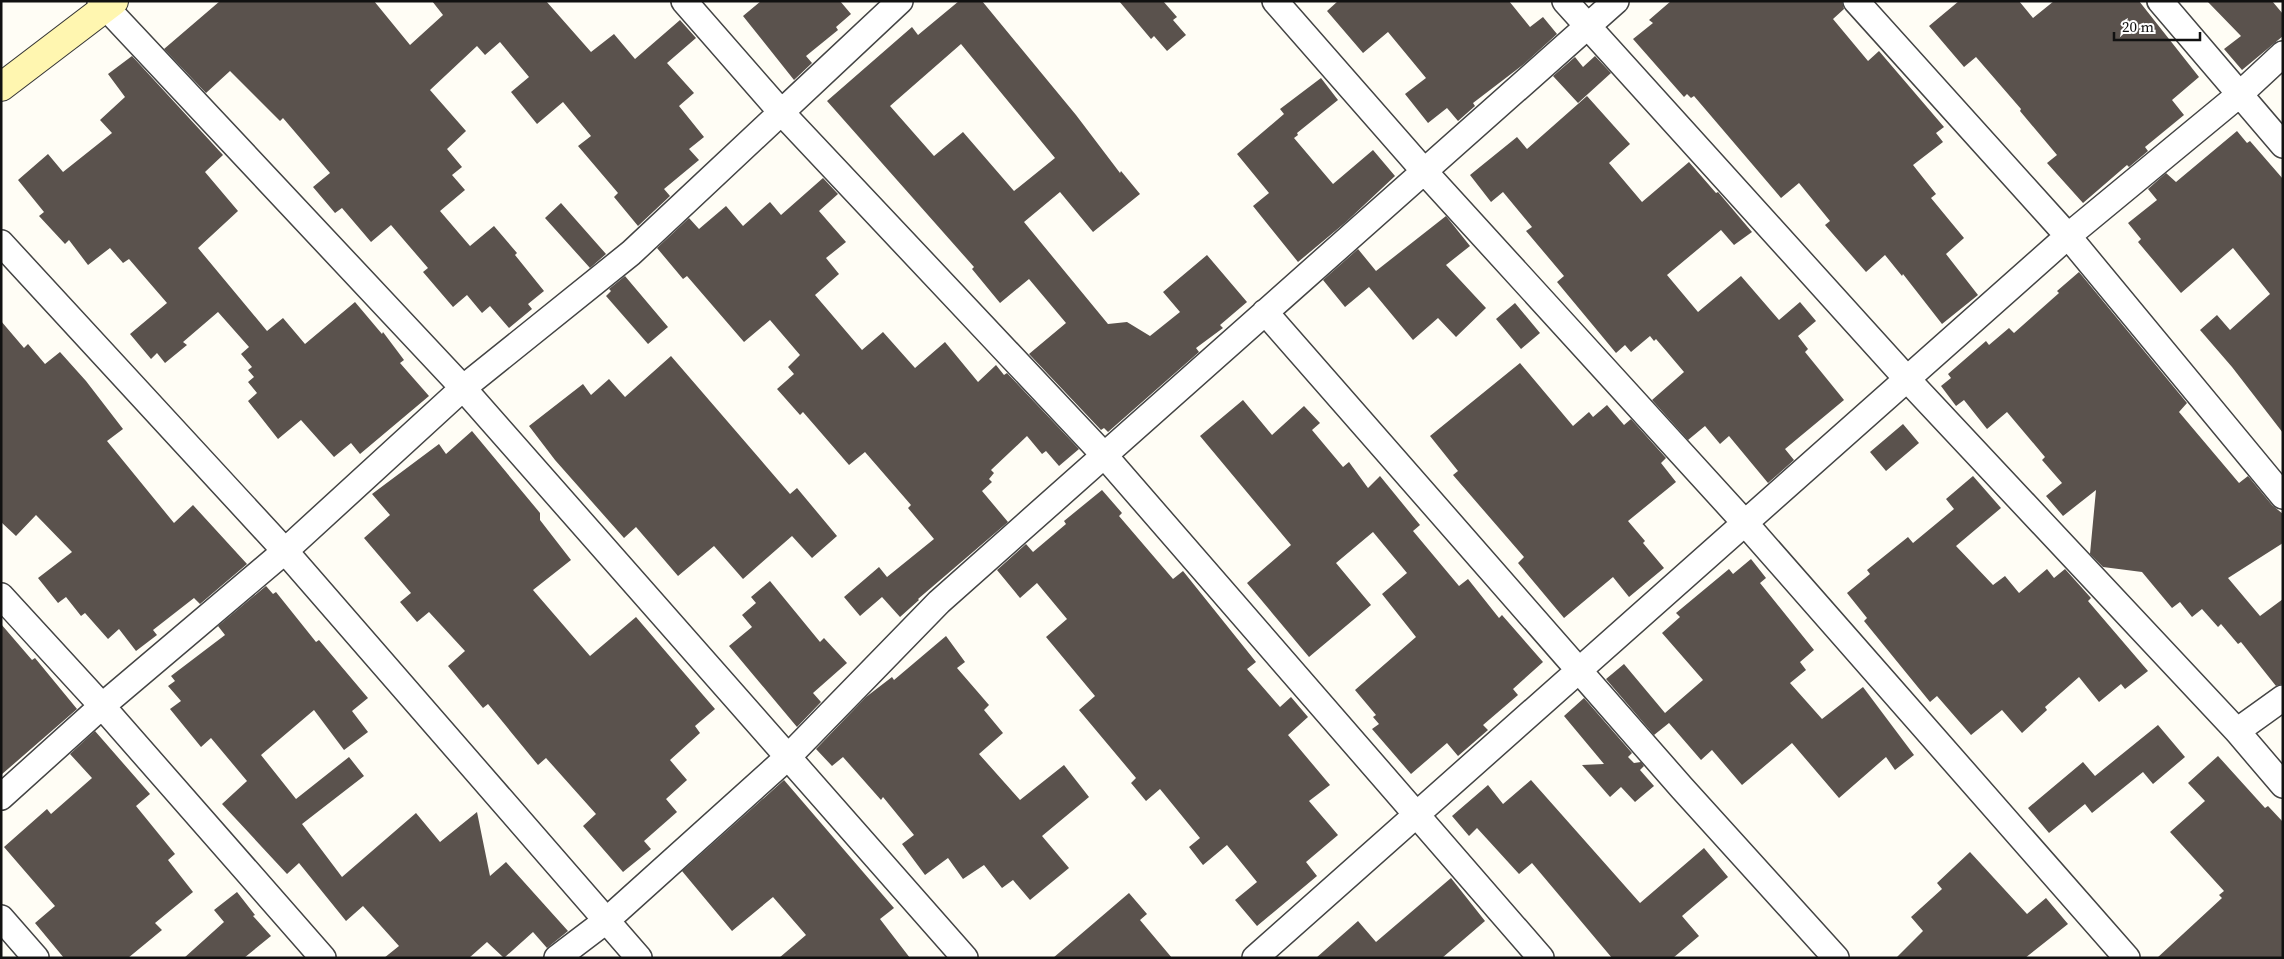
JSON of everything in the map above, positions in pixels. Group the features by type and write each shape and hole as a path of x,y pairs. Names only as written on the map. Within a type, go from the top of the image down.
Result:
{"street":[{"path":"684,1 782,113 1104,455 1541,958"},
{"path":"1,797 102,706 285,551 463,388 630,253 900,1"},
{"path":"1275,1 1424,171 1744,523 2126,958"},
{"path":"1565,1 1907,379 2237,732 2283,785"},
{"path":"557,958 607,920 788,757 939,602 1616,1"},
{"path":"1856,1 2068,236 2283,496"},
{"path":"2160,1 2283,145"},
{"path":"1,88 107,4 463,388 965,958"},
{"path":"1255,958 2068,236 2240,94 2283,54"},
{"path":"1,243 285,551 639,958"},
{"path":"1265,312 1578,671 1836,958"},
{"path":"1,596 102,706 323,958"},
{"path":"2237,732 2283,698"},
{"path":"1,918 36,958"}],"building":[{"path":"220,1 374,1 410,45 443,15 432,1 546,1 591,52 614,34 635,59 680,20 696,38 667,63 694,93 679,106 704,137 689,149 699,160 664,189 670,196 638,226 614,197 618,193 578,146 591,136 563,102 537,124 511,92 529,77 500,42 485,55 477,46 430,90 466,131 447,149 462,167 452,175 465,190 440,211 470,246 494,226 517,253 515,255 544,291 528,304 532,309 509,328 490,306 482,313 467,295 453,307 423,272 428,268 391,225 371,242 342,208 335,213 313,187 330,173 283,118 280,121 230,71 206,93 164,49"},
{"path":"761,1 840,1 851,14 836,27 838,30 806,56 812,63 794,80 743,16"},
{"path":"959,1 982,1 1076,115 1120,173 1121,171 1140,194 1093,232 1060,192 1024,222 1108,324 1127,322 1150,336 1180,312 1163,292 1207,255 1247,302 1220,325 1223,328 1196,348 1199,352 1108,432 1104,428 1101,430 1029,354 1066,323 1029,279 1000,303 972,269 974,267 827,101 912,27 918,35","holes":["961,44 1055,158 1014,191 963,132 934,156 890,106"]},
{"path":"1119,1 1163,1 1177,17 1173,20 1186,35 1167,51 1154,36 1151,39"},
{"path":"1338,1 1509,1 1530,27 1543,17 1557,34 1524,64 1473,103 1475,106 1458,121 1447,108 1428,123 1405,94 1426,78 1388,32 1363,53 1327,11"},
{"path":"1671,1 1842,1 1844,9 1833,19 1868,61 1879,51 1944,127 1936,133 1943,142 1913,165 1936,194 1931,198 1964,238 1946,254 1978,295 1942,324 1903,274 1902,276 1885,255 1866,272 1825,225 1830,221 1799,183 1781,198 1694,96 1691,98 1687,94 1684,97 1633,39 1653,23 1649,20"},
{"path":"1959,1 2019,1 2033,18 2054,1 2139,1 2199,77 2172,100 2184,115 2145,147 2148,151 2129,167 2127,165 2083,203 2047,163 2057,155 2020,111 2021,109 1976,57 1964,67 1929,26"},
{"path":"2207,1 2272,1 2283,14 2283,36 2242,70 2224,49 2241,36"},
{"path":"132,56 223,155 205,172 238,211 198,248 267,331 283,318 305,344 355,302 382,334 383,332 404,360 400,363 429,396 360,454 351,443 334,457 301,420 278,439 248,401 257,393 248,382 254,377 248,370 252,367 241,354 249,347 218,312 183,342 187,345 165,363 157,353 151,359 130,334 167,303 129,259 123,263 110,248 88,265 69,240 65,244 39,216 44,212 18,180 48,154 63,172 112,133 100,120 125,97 108,74"},
{"path":"1595,56 1611,73 1578,103 1553,76 1575,57 1583,67"},
{"path":"1321,78 1338,100 1297,133 1298,135 1294,138 1333,184 1373,150 1395,176 1346,222 1298,262 1253,206 1269,193 1237,154 1284,114 1280,109"},
{"path":"1587,96 1630,144 1609,163 1642,202 1689,162 1752,232 1734,245 1721,230 1667,275 1698,312 1741,276 1779,320 1800,302 1816,321 1798,336 1808,349 1805,352 1844,400 1785,449 1794,460 1768,483 1729,436 1720,444 1705,426 1688,440 1652,400 1684,372 1656,339 1654,341 1650,336 1631,352 1625,345 1616,353 1557,282 1564,276 1526,231 1532,227 1503,192 1491,202 1470,175 1517,137 1527,149"},
{"path":"2237,131 2247,143 2250,141 2283,179 2283,433 2232,367 2200,330 2217,315 2230,330 2270,294 2233,248 2181,293 2138,242 2141,239 2128,223 2157,200 2148,189 2166,173 2176,182"},
{"path":"823,178 838,194 819,211 846,242 826,258 839,274 815,295 862,350 883,332 915,368 945,342 978,382 996,365 1004,375 1007,373 1079,449 1059,466 1046,451 1042,454 1027,436 991,470 994,473 989,479 992,482 982,491 1008,522 918,599 900,617 882,597 860,616 844,597 879,567 887,577 934,539 908,508 911,505 865,452 849,465 803,412 800,415 777,389 794,374 788,367 800,355 770,320 744,342 687,276 683,279 657,248 689,218 699,229 726,206 743,226 770,202 781,215"},
{"path":"561,203 606,254 590,268 545,218"},
{"path":"1446,216 1470,246 1446,265 1486,308 1456,337 1438,318 1413,340 1369,287 1345,307 1323,280 1358,249 1376,271"},
{"path":"2079,272 2187,403 2179,412 2239,483 2248,476 2272,505 2283,514 2283,543 2228,578 2260,616 2283,599 2283,684 2276,686 2241,642 2238,644 2221,624 2218,627 2202,609 2192,617 2180,602 2172,608 2142,572 2103,567 2090,554 2096,490 2063,516 2046,496 2062,483 2042,460 2045,457 2007,412 1987,429 1964,400 1956,406 1941,386 1951,378 1948,374 1986,341 1989,345 2009,328 2014,333 2059,293 2057,291"},
{"path":"625,276 668,327 648,344 606,296 611,291 609,289"},
{"path":"1515,303 1540,333 1521,349 1496,319"},
{"path":"1,321 24,348 28,344 45,364 60,352 86,381 123,429 107,441 174,523 193,505 247,564 200,604 194,598 153,630 157,635 136,651 119,629 108,639 85,613 81,616 66,597 58,603 38,578 72,552 36,515 16,536 1,522"},
{"path":"671,356 790,494 797,488 837,536 812,558 792,536 743,579 714,546 678,576 636,527 624,538 555,460 529,426 583,384 591,395 609,379 625,397"},
{"path":"1520,363 1573,426 1589,412 1593,417 1607,405 1624,425 1631,419 1666,458 1661,463 1676,482 1628,521 1664,568 1629,597 1613,577 1564,618 1518,563 1524,557 1453,475 1458,471 1430,436"},
{"path":"1243,400 1272,435 1304,406 1320,423 1312,430 1343,467 1349,462 1368,488 1380,476 1420,525 1413,531 1459,586 1468,579 1499,618 1502,615 1543,662 1513,689 1518,695 1483,725 1488,730 1458,756 1447,743 1411,774 1372,729 1379,724 1373,717 1376,715 1355,690 1416,637 1382,594 1407,573 1373,532 1336,563 1371,605 1309,657 1247,583 1291,545 1200,436"},
{"path":"1903,424 1919,443 1886,471 1870,452"},
{"path":"472,431 540,513 540,520 571,560 533,590 590,656 636,617 715,709 695,726 700,733 670,760 687,780 666,799 677,812 644,841 651,849 623,872 583,826 596,814 546,758 538,765 488,704 483,708 448,666 465,651 429,612 417,622 400,602 411,593 364,538 390,515 372,494 439,444 446,454"},
{"path":"1973,476 2001,508 1956,546 1993,585 2005,576 2019,593 2047,569 2054,578 2065,569 2091,598 2088,601 2148,671 2125,689 2121,684 2099,702 2079,677 2045,707 2047,710 2022,733 2002,710 1971,735 1937,696 1930,702 1864,621 1867,618 1847,593 1870,574 1867,570 1908,537 1913,543 1954,509 1946,499"},
{"path":"1102,490 1122,513 1119,516 1173,579 1183,571 1256,662 1247,669 1280,707 1291,697 1308,717 1288,735 1330,785 1309,801 1338,835 1306,862 1317,876 1257,926 1235,900 1257,882 1227,845 1203,865 1189,847 1200,838 1160,789 1146,801 1131,783 1136,778 1079,710 1095,696 1046,637 1067,619 1037,583 1020,598 997,570 1026,544 1033,552 1066,524 1064,521"},
{"path":"1751,559 1766,578 1760,583 1814,650 1800,662 1806,670 1790,683 1822,719 1863,687 1914,755 1895,770 1886,757 1839,798 1792,743 1742,785 1712,750 1701,760 1669,723 1654,735 1606,679 1624,664 1665,713 1703,680 1662,633 1680,617 1676,613 1729,569 1733,574"},
{"path":"770,581 820,642 824,638 847,663 813,693 821,702 797,727 729,646 752,627 742,615 756,603 751,597"},
{"path":"266,586 273,594 276,592 316,642 319,640 368,698 352,711 368,732 344,750 314,710 261,755 296,799 349,757 364,776 302,824 342,877 416,813 440,842 477,812 490,876 506,862 568,931 547,948 533,932 504,958 487,942 469,958 384,958 399,946 363,906 346,921 299,863 287,874 222,804 247,781 211,738 201,747 170,709 181,701 168,686 175,681 171,676 225,635 218,626"},
{"path":"1,624 32,660 35,658 77,709 1,775"},
{"path":"946,636 965,662 957,668 989,705 984,710 1003,733 979,754 1020,800 1064,765 1089,797 1042,836 1069,868 1030,900 1013,880 1002,888 984,865 963,879 948,858 925,875 902,844 914,835 883,797 881,800 843,757 832,766 816,749 866,697 892,677 894,680"},
{"path":"1584,698 1632,753 1628,757 1634,763 1641,762 1644,766 1640,770 1654,786 1635,802 1621,787 1610,797 1582,765 1604,764 1564,716"},
{"path":"2158,725 2185,757 2153,784 2143,772 2092,813 2085,804 2049,833 2028,808 2083,762 2095,776"},
{"path":"95,731 150,794 136,806 175,854 168,860 193,892 155,923 162,930 128,958 64,958 35,923 55,906 4,847 47,809 51,814 92,778 70,754"},
{"path":"2218,756 2265,808 2268,806 2283,822 2283,958 2157,958 2222,898 2219,895 2224,891 2170,832 2205,801 2188,783"},
{"path":"784,780 894,908 880,919 910,958 779,958 806,935 773,897 732,931 682,871"},
{"path":"1531,780 1640,903 1704,848 1728,877 1682,916 1699,936 1673,958 1612,958 1532,863 1519,874 1477,828 1469,836 1452,816 1488,785 1503,804"},
{"path":"1970,852 2027,914 2046,898 2068,924 2025,958 1896,958 1923,931 1911,917 1942,889 1937,883"},
{"path":"1451,878 1485,921 1442,958 1316,958 1358,921 1376,942"},
{"path":"237,892 255,915 253,916 271,936 244,958 184,958 224,922 214,910"},
{"path":"1129,893 1147,914 1140,920 1172,958 1053,958"}]}
